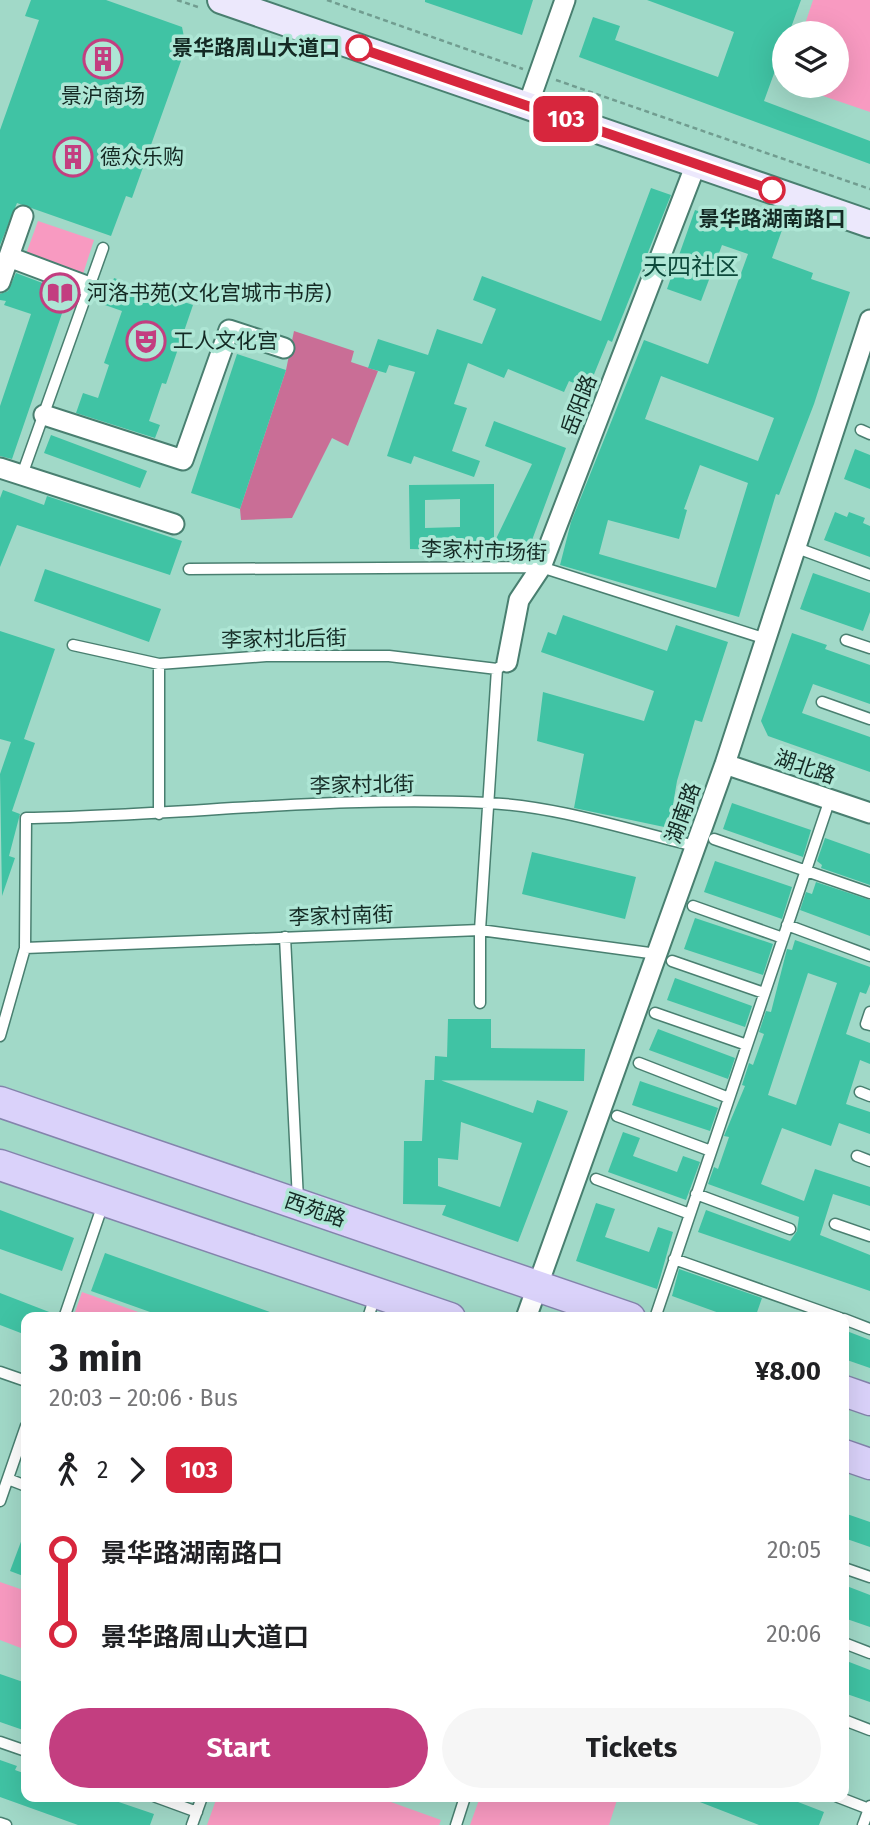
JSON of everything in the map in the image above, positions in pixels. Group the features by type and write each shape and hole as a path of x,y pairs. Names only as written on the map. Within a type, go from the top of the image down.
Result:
{"main road":[{"path":"221,0 533,90 696,164 870,224"},
{"path":"273,0 870,209"},
{"name":"西苑路","path":"0,1102 613,1312"},
{"path":"0,1164 104,1200 372,1305 414,1312"},
{"path":"849,1393 870,1400"},
{"path":"849,1457 870,1464"}],"street":[{"path":"533,90 565,0"},
{"name":"岳阳路","path":"502,666 519,600 541,567 696,164"},
{"path":"0,282 23,216"},
{"path":"9,257 89,287"},
{"name":"湖南路","path":"528,1312 664,957 705,842 725,764 870,320"},
{"path":"44,415 183,460 229,330 284,348"},
{"path":"0,468 174,524"},
{"name":"湖北路","path":"725,764 870,813"}],"lane":[{"path":"22,475 103,248"},
{"path":"797,548 870,575"},
{"name":"李家村市场街","path":"189,569 541,567 766,639"},
{"path":"846,640 870,648"},
{"name":"李家村北后街","path":"73,645 159,664 266,656 389,656 502,666"},
{"path":"159,664 159,814"},
{"path":"480,1003 480,930 488,803 502,666"},
{"path":"822,702 870,719"},
{"path":"657,1312 830,799"},
{"name":"李家村北街","path":"25,947 26,818 333,804 488,803 529,808 705,842 806,870 870,893"},
{"path":"693,906 783,938"},
{"path":"787,925 870,956"},
{"name":"李家村南街","path":"25,947 480,930 664,957 764,993"},
{"path":"285,937 298,1204"},
{"path":"0,1036 25,947"},
{"path":"870,1012 866,1024 870,1026"},
{"path":"655,1013 747,1045"},
{"path":"639,1063 729,1098"},
{"path":"617,1116 711,1151"},
{"path":"857,1156 870,1161"},
{"path":"596,1179 690,1214"},
{"path":"696,1194 790,1228"},
{"path":"66,1312 104,1200"},
{"path":"835,1224 870,1236"},
{"path":"674,1259 825,1312"},
{"path":"849,1321 870,1329"},
{"path":"0,1372 21,1379"},
{"path":"1,1497 21,1441"},
{"path":"8,1479 21,1484"},
{"path":"849,1570 870,1577"},
{"path":"849,1645 870,1653"},
{"path":"849,1722 870,1730"},
{"path":"0,1742 21,1749"},
{"path":"849,1801 869,1808 863,1825"},
{"path":"170,1802 197,1812"},
{"path":"192,1825 200,1802"},
{"path":"456,1825 464,1802"},
{"path":"0,1823 6,1825"}],"path":[{"path":"327,0 533,90 870,190"}],"shaded area":[{"path":"813,0 870,0 870,112 829,98 849,98 849,21 806,21"},
{"path":"38,221 94,240 83,274 26,254"},
{"path":"294,331 354,351 351,362 378,371 348,446 332,438 292,518 241,520 240,509 286,370"},
{"path":"82,1292 138,1312 75,1312"},
{"path":"0,1582 21,1589 21,1648 0,1640"},
{"path":"215,1802 391,1802 441,1820 439,1825 207,1825"},
{"path":"478,1802 616,1802 609,1825 470,1825"}],"building":[{"path":"31,0 106,0 182,27 186,47 132,198 126,196 111,236 17,203 0,245 0,130 39,20 25,16"},
{"path":"425,0 533,0 522,35"},
{"path":"647,0 801,0 793,21 772,21 772,79 764,101 870,141 870,164 579,57 593,17 620,26 615,40 718,77 734,32"},
{"path":"651,188 671,195 612,342 608,340 588,389 569,381 564,392 508,369 504,378 468,363 454,404 467,408 452,451 480,461 474,477 414,456 411,464 387,456 415,372 389,365 386,373 368,368 378,339 428,355 437,329 482,344 496,309 473,300 482,276 601,321"},
{"path":"695,210 730,222 732,217 748,223 750,218 782,230 772,258 813,273 811,279 850,292 814,404 779,495 776,494 739,617 560,565 571,522 644,340 708,364 748,254 722,245 701,301 667,289","holes":["661,376 774,418 758,461 645,419","700,465 748,483 716,588 599,554 608,520 679,539 687,510 684,509"]},
{"path":"16,273 69,293 12,459 0,456 0,406 31,314 4,305 6,301 0,300 0,294 8,291"},
{"path":"114,278 193,305 166,384 162,383 149,421 160,425 155,438 76,413 83,393 98,398 109,365 104,363 122,311 105,305"},
{"path":"237,354 286,370 240,509 191,493"},
{"path":"494,421 566,448 528,551 410,549 409,485 494,484 494,543 532,464 485,446","holes":["460,499 460,527 425,528 425,500"]},
{"path":"51,435 147,471 140,488 44,453"},
{"path":"855,449 870,455 870,489 844,479"},
{"path":"3,490 44,505 47,496 182,541 170,575 17,525 0,567 0,498"},
{"path":"835,512 847,517 849,512 865,518 863,523 870,526 870,557 824,540"},
{"path":"45,569 161,609 149,642 34,601"},
{"path":"813,573 870,593 870,612 863,631 800,609"},
{"path":"563,615 667,651 676,625 728,642 702,722 695,720 677,781 669,828 574,808 584,754 537,741 543,692 644,721 654,691 541,652 548,632 556,635"},
{"path":"0,631 55,649 24,739 35,743 12,811 20,814 9,856 15,858 2,896 0,774 11,742 0,739"},
{"path":"792,633 827,645 825,649 870,665 870,704 813,684 802,713 870,737 870,772 768,736 761,721"},
{"path":"732,803 811,830 803,857 723,829"},
{"path":"825,838 870,854 870,885 821,868 822,865 817,861"},
{"path":"532,852 636,877 625,919 522,894"},
{"path":"715,861 792,887 782,919 704,892"},
{"path":"816,882 870,900 870,936 800,910 806,892 812,894"},
{"path":"695,918 773,944 763,975 684,949"},
{"path":"795,940 870,967 870,984 866,994 860,992 846,1034 870,1043 870,1064 860,1060 846,1104 870,1112 870,1134 839,1123 831,1146 782,1128 761,1184 804,1201 815,1169 870,1187 870,1206 833,1194 820,1235 870,1255 870,1291 698,1232 706,1210 790,1241 797,1231 799,1217 708,1184 714,1167 718,1169 729,1137 724,1136 745,1086 742,1085 749,1063 753,1065 764,1034 759,1032 766,1011 771,1012 787,949 792,950","holes":["808,973 837,983 796,1105 768,1095"]},
{"path":"675,978 752,1006 745,1027 667,1000"},
{"path":"448,1019 491,1019 491,1048 585,1049 584,1081 434,1080 435,1056 447,1057"},
{"path":"658,1029 735,1058 728,1079 649,1050"},
{"path":"425,1080 440,1080 533,1113 537,1100 568,1111 518,1242 442,1215 446,1205 403,1204 404,1141 422,1141","holes":["461,1122 522,1143 500,1207 438,1186 438,1158 458,1160"]},
{"path":"640,1081 718,1108 710,1131 632,1105"},
{"path":"623,1132 640,1138 633,1156 677,1172 683,1156 700,1162 686,1200 608,1172"},
{"path":"596,1203 615,1209 605,1237 649,1252 658,1227 673,1232 657,1289 576,1261"},
{"path":"0,1210 74,1238 62,1271 0,1249"},
{"path":"105,1253 270,1312 150,1312 91,1291"},
{"path":"679,1269 762,1298 757,1312 716,1312 672,1296"},
{"path":"0,1293 49,1312 21,1312 21,1333 0,1325"},
{"path":"849,1332 870,1340 870,1368 849,1361"},
{"path":"849,1515 870,1522 870,1547 849,1540"},
{"path":"21,1542 21,1575 10,1571"},
{"path":"849,1587 870,1595 870,1627 849,1620"},
{"path":"849,1662 870,1670 870,1702 849,1695"},
{"path":"0,1674 21,1681 21,1729 0,1722"},
{"path":"0,1760 17,1766 15,1770 21,1772 21,1802 119,1802 154,1814 150,1825 78,1825 0,1797"},
{"path":"700,1802 798,1802 824,1812 819,1825 759,1825"}],"bus line":[{"name":"103","path":"359,48 772,190"}],"place":[{"name":"景华路周山大道口","path":"359,48"},
{"name":"景沪商场","path":"103,59"},
{"name":"德众乐购","path":"73,157"},
{"name":"景华路湖南路口","path":"772,190"},
{"name":"河洛书苑(文化宫城市书房)","path":"60,293"},
{"name":"工人文化宫","path":"146,341"}],"district":[{"name":"天四社区","path":"691,267"}]}
